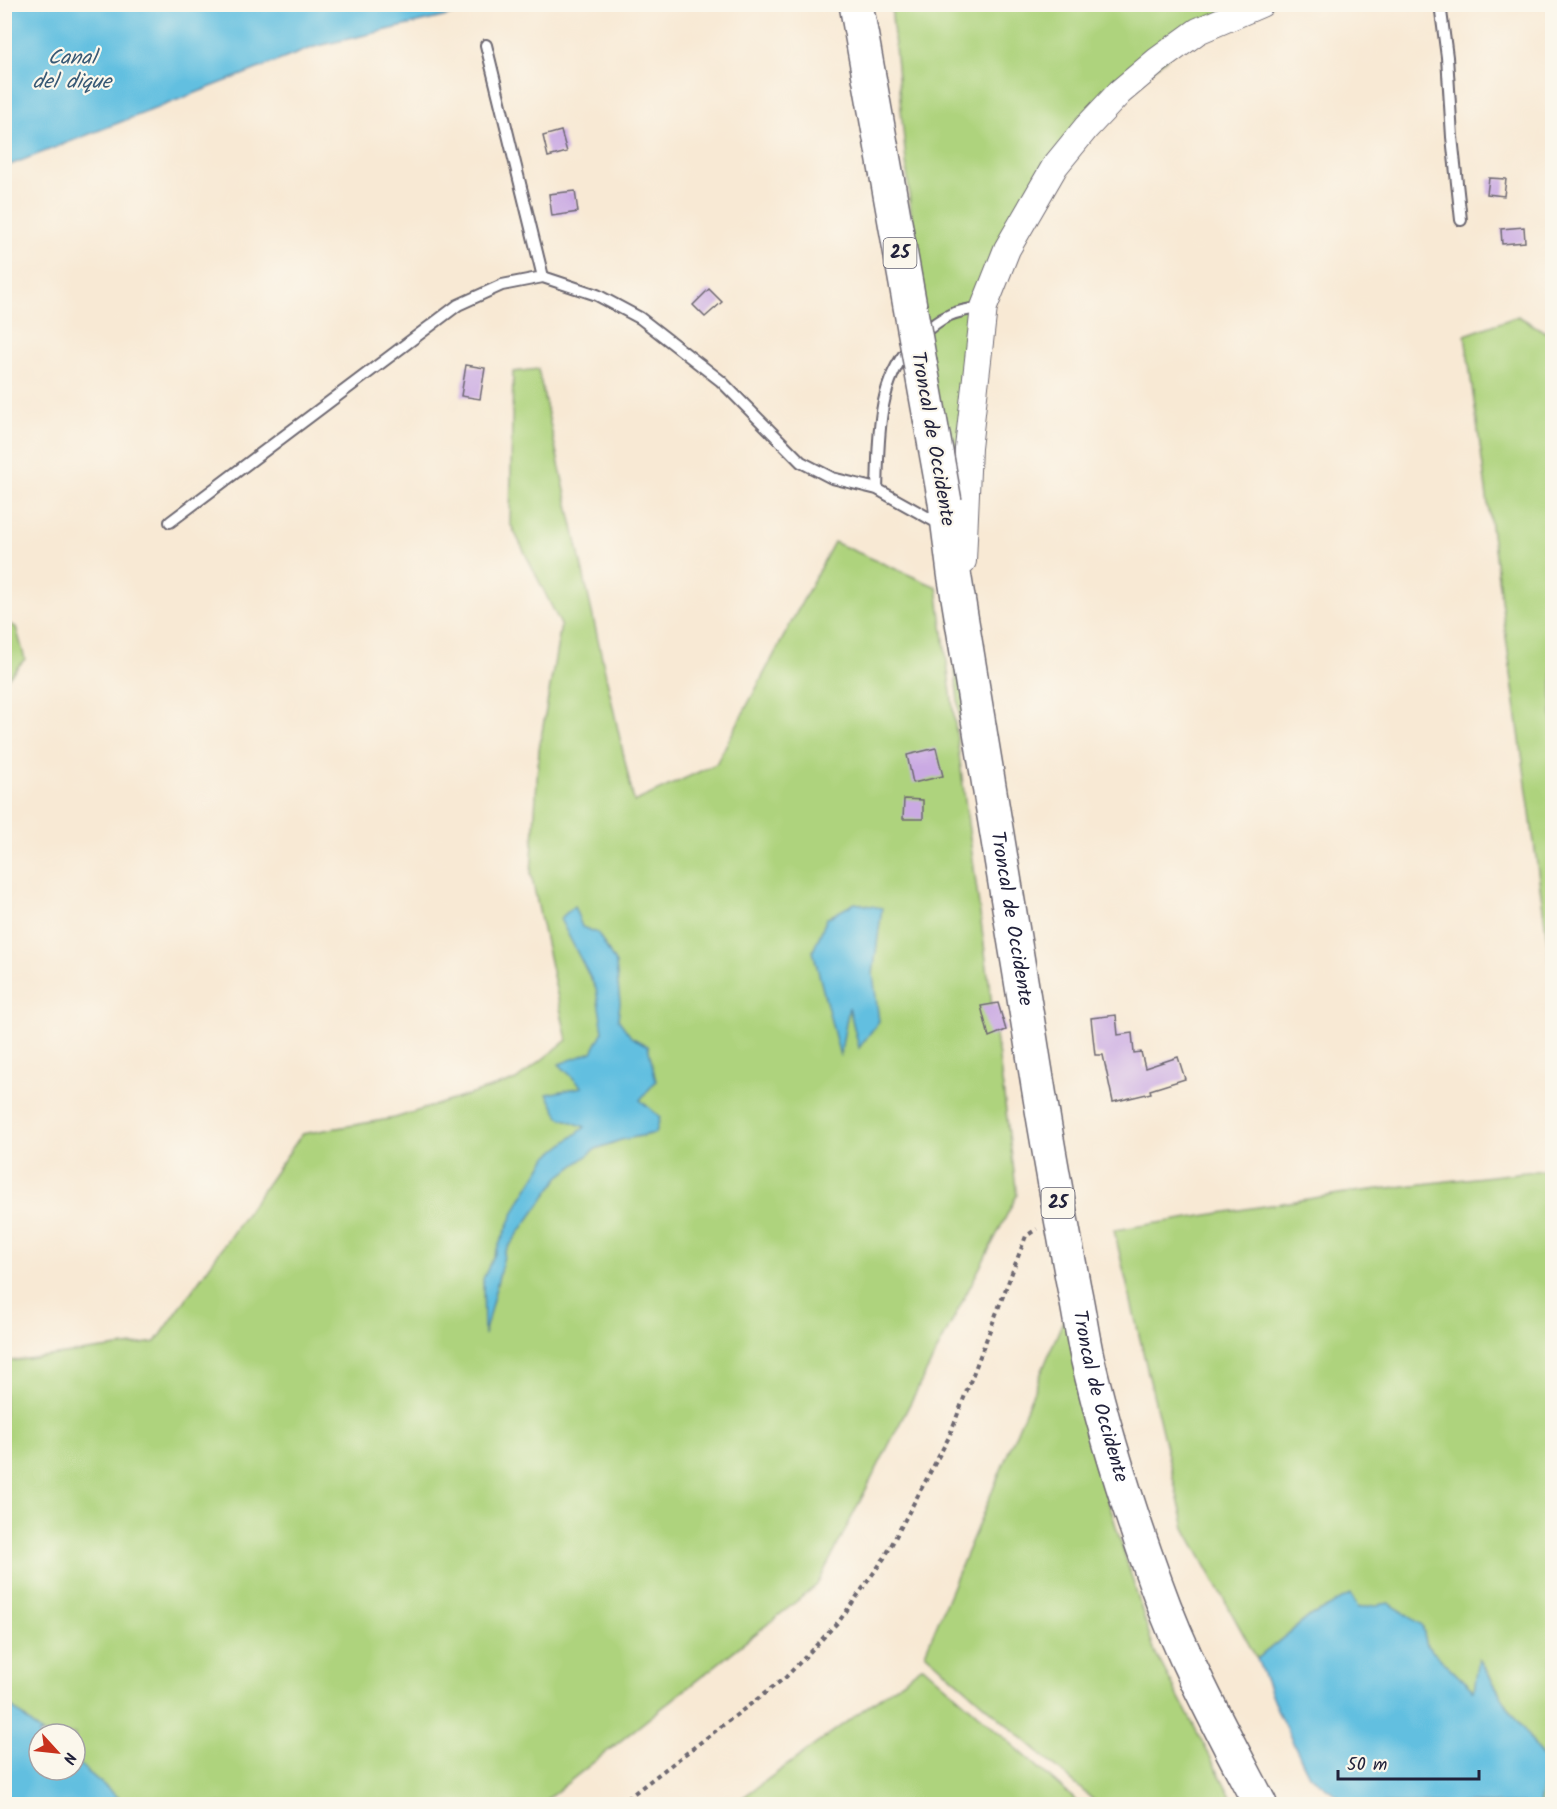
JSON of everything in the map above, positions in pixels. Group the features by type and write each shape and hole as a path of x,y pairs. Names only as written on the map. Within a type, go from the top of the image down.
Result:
{"highway":[{"name":"Troncal de Occidente","path":"856,4 946,516 1061,1225 1087,1354 1130,1510 1157,1587 1202,1689 1260,1804"}],"street":[{"path":"954,573 960,568 964,559 968,448 984,307 1007,249 1055,166 1120,92 1198,31 1261,4"}],"lane":[{"path":"1440,4 1447,57 1452,137 1461,220"},
{"path":"486,45 543,277"},
{"path":"170,522 458,305 502,285 543,277 597,295 640,318 721,381 801,462 832,477 877,489 946,516"},
{"path":"877,489 884,401 894,372 904,354 942,318 954,312 984,307"}],"path":[{"path":"620,1804 786,1677 840,1620 885,1557 949,1437 1026,1236 1039,1227 1061,1225"}],"green space":[{"path":"891,5 1273,5 1198,31 1086,128 984,307 962,744"},
{"path":"1518,316 1552,336 1552,975 1465,335"},
{"path":"538,369 634,802 716,764 834,542 937,587 1017,1195 817,1585 541,1804 126,1804 87,1771 87,1722 29,1722 5,1701 4,1362 156,1342 302,1134 395,1118 516,1080 567,1040 531,874 539,749 561,625 510,523 513,372"},
{"path":"5,622 16,627 25,659 5,681"},
{"path":"1552,1169 1552,1804 1539,1804 1547,1764 1480,1660 1474,1691 1427,1646 1422,1625 1358,1608 1351,1595 1309,1617 1257,1659 1185,1528 1114,1230 1345,1193"},
{"path":"1069,1306 1096,1461 1154,1650 1235,1804 1098,1804 925,1653"},
{"path":"923,1666 1080,1804 734,1804"}],"water":[{"name":"Canal del dique","path":"5,4 480,5 443,17 314,47 5,167"},
{"path":"855,903 882,908 873,974 879,1021 859,1048 849,1007 840,1056 813,951 827,918"},
{"path":"574,906 582,927 598,933 616,964 620,1003 618,1019 631,1037 648,1046 656,1081 640,1100 660,1117 656,1133 621,1140 596,1149 559,1177 505,1252 484,1335 483,1279 520,1200 547,1157 585,1127 559,1117 547,1094 582,1087 559,1064 592,1052 603,1031 596,989 560,919"},
{"path":"1351,1594 1358,1608 1389,1603 1422,1625 1427,1646 1474,1691 1479,1659 1547,1764 1539,1804 1344,1804 1339,1797 1309,1775 1279,1714 1257,1659 1309,1617"},
{"path":"5,1701 29,1722 27,1722 27,1782 87,1782 87,1771 126,1804 5,1804"}],"building":[{"path":"561,131 567,152 548,157 543,136"},
{"path":"1489,178 1506,179 1504,196 1487,194"},
{"path":"575,191 578,212 552,216 549,194"},
{"path":"1524,227 1525,242 1502,244 1501,229"},
{"path":"709,289 722,302 705,317 693,305"},
{"path":"466,365 485,368 480,399 461,396"},
{"path":"936,748 943,776 913,783 907,755"},
{"path":"904,799 923,800 923,819 903,819"},
{"path":"998,1003 1006,1030 989,1037 981,1006"},
{"path":"1116,1015 1118,1035 1132,1033 1134,1053 1141,1052 1145,1068 1178,1057 1185,1079 1150,1090 1151,1093 1113,1102 1103,1055 1095,1055 1091,1018"}]}
